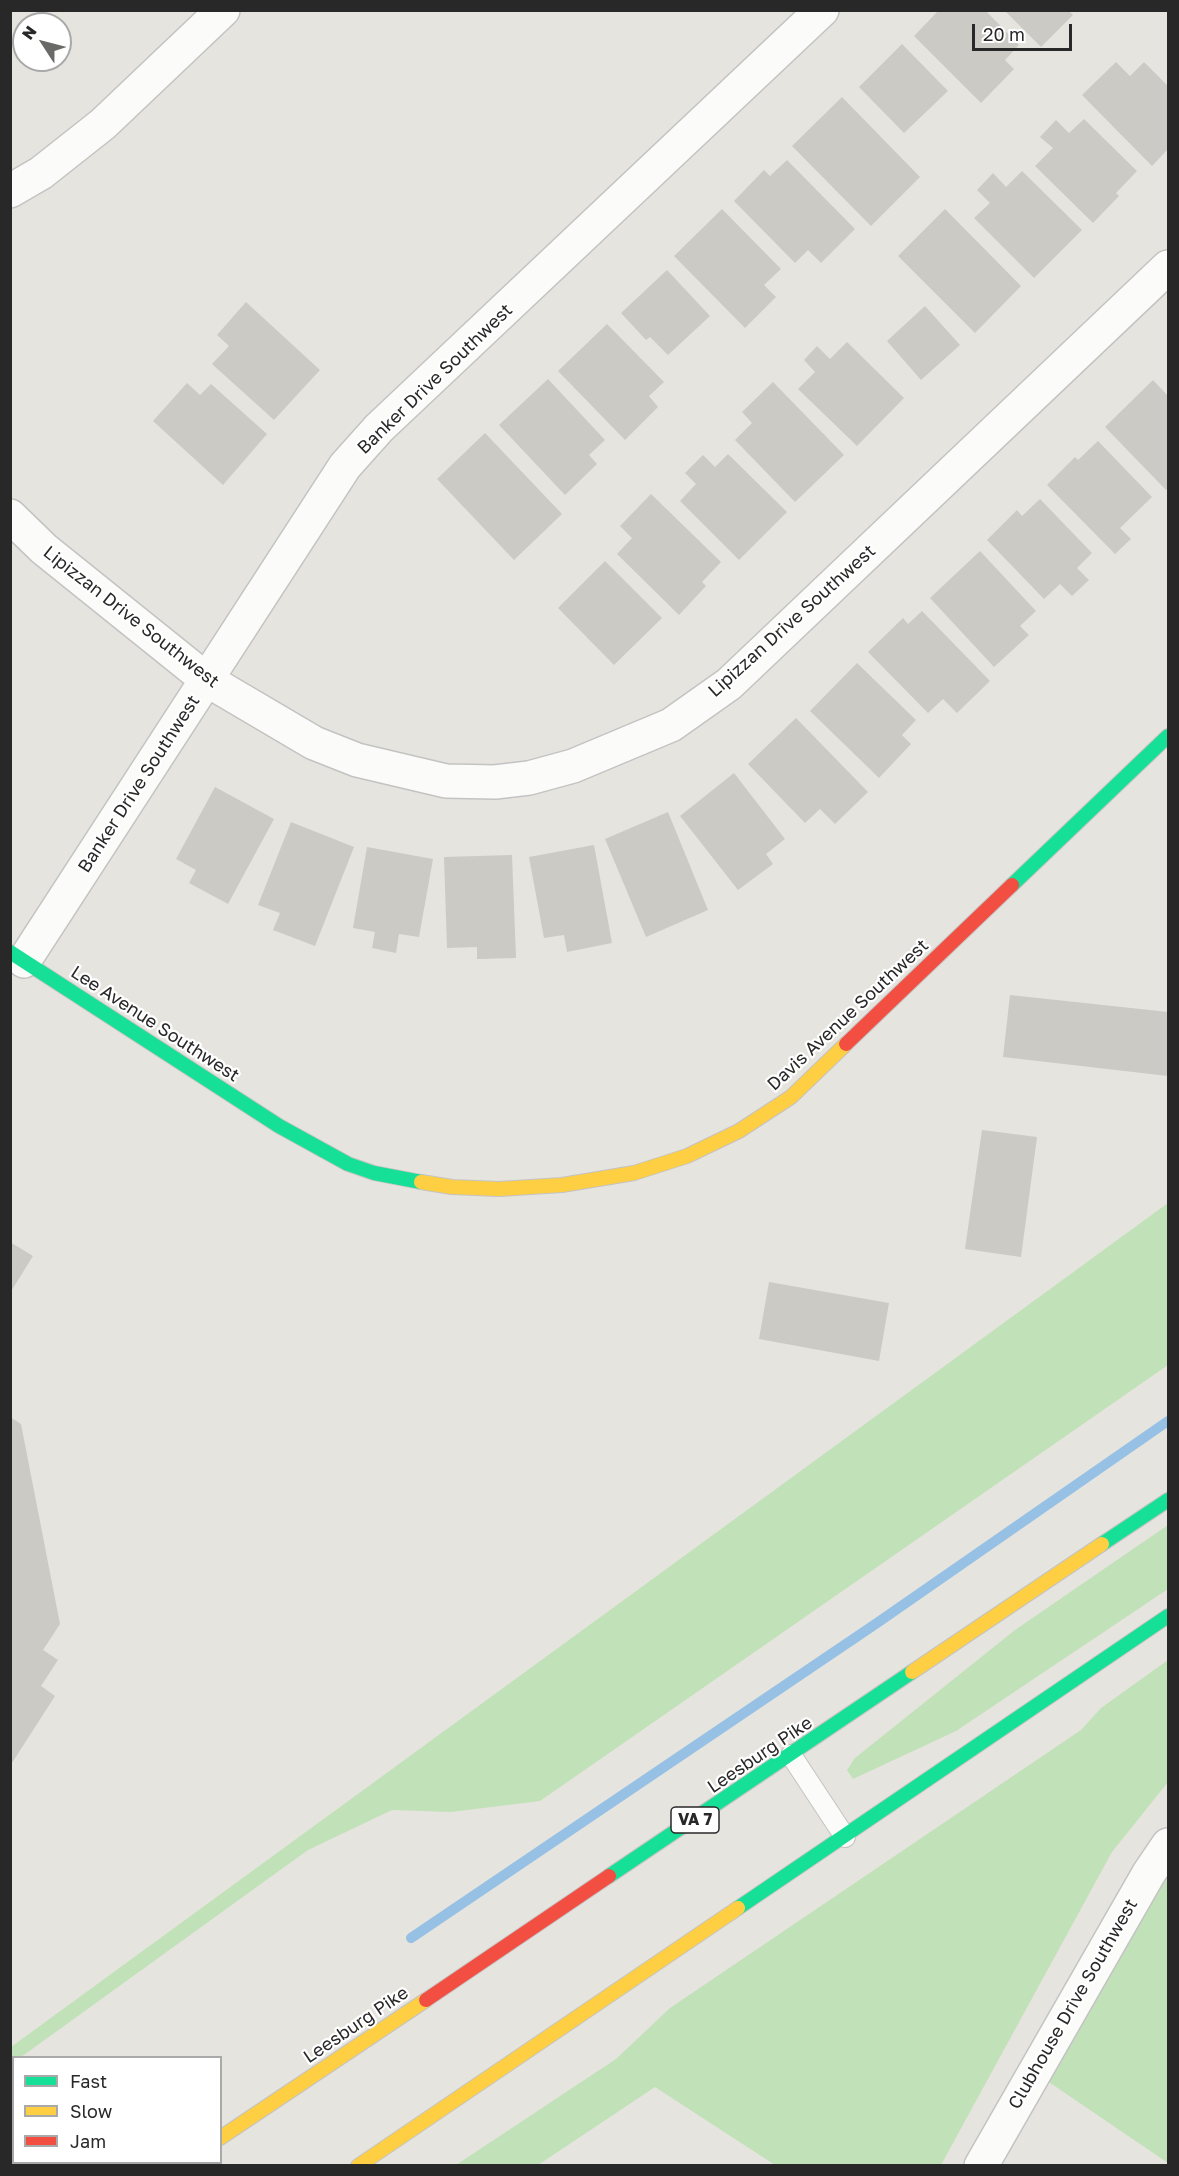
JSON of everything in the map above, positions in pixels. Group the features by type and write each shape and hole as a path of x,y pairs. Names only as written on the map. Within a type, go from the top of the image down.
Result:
{"main road":[{"name":"Davis Avenue Southwest","path":"279,1126 348,1164 374,1173 452,1187 499,1189 562,1185 634,1173 687,1156 739,1131 791,1097 1168,736"},
{"name":"Lee Avenue Southwest","path":"17,956 279,1126"},
{"name":"Leesburg Pike","path":"222,2137 1168,1500"},
{"path":"358,2166 1168,1616"}],"street":[{"path":"10,191 41,172 103,124 223,10"},
{"name":"Banker Drive Southwest","path":"17,956 207,680 345,466 379,428 822,10"},
{"name":"Lipizzan Drive Southwest","path":"10,516 44,549 207,680 314,743 357,760 446,781 495,782 529,778 573,766 671,725 729,684 1168,267"},
{"name":"Clubhouse Drive Southwest","path":"981,2166 1149,1872 1168,1845"}],"lane":[{"path":"791,1755 845,1836"}],"green space":[{"path":"1168,1203 1168,1365 540,1801 451,1812 392,1810 308,1850 22,2056 12,2056 11,2065 11,2047"},
{"path":"1168,1525 1168,1589 956,1731 853,1779 847,1770 855,1758 1015,1630"},
{"path":"1168,1660 1168,1782 1112,1852 941,2165 775,2165 655,2087 538,2165 456,2165 616,2059 670,2008 1081,1730 1101,1708"},
{"path":"1168,1845 1168,2163 1034,2072"}],"building":[{"path":"939,10 985,10 1019,45 1005,60 1014,69 981,103 914,36"},
{"path":"1004,10 1068,10 1073,15 1041,47"},
{"path":"902,44 948,91 904,133 859,87"},
{"path":"1116,62 1130,76 1144,62 1168,86 1168,149 1152,166 1082,95"},
{"path":"842,97 920,177 871,226 792,146"},
{"path":"1084,119 1137,171 1116,193 1119,196 1093,223 1035,166 1053,148 1040,137 1056,120 1069,133"},
{"path":"787,160 855,229 821,263 808,250 795,263 734,201 764,170 770,176"},
{"path":"1022,171 1082,230 1034,278 974,218 990,203 977,190 993,173 1006,187"},
{"path":"722,209 781,269 764,285 776,297 745,328 674,256"},
{"path":"945,209 1021,286 975,333 898,256"},
{"path":"667,270 710,316 668,355 650,337 646,340 621,313"},
{"path":"246,302 320,370 274,420 212,364 229,346 217,335"},
{"path":"925,306 960,345 921,380 887,341"},
{"path":"607,324 664,382 649,396 658,407 625,440 558,371"},
{"path":"847,342 904,398 857,446 798,389 815,372 804,360 817,346 830,359"},
{"path":"548,379 605,440 589,455 597,464 565,495 499,425"},
{"path":"1153,380 1168,396 1168,488 1166,490 1105,427"},
{"path":"773,382 844,455 795,502 735,440 752,423 742,412"},
{"path":"187,383 200,395 211,384 267,434 223,485 153,421"},
{"path":"485,433 562,514 514,560 437,479"},
{"path":"1098,441 1152,497 1120,528 1131,539 1115,554 1047,485 1075,457 1078,460"},
{"path":"728,454 787,512 739,560 680,501 696,484 685,473 703,455 715,467"},
{"path":"651,494 721,562 702,582 706,586 679,615 617,554 632,538 620,526"},
{"path":"1040,499 1092,553 1077,568 1089,580 1072,596 1060,584 1044,599 987,540 1017,510 1022,516"},
{"path":"980,551 1036,611 1020,626 1029,635 994,667 930,598"},
{"path":"605,561 662,618 614,665 558,608"},
{"path":"922,611 990,681 957,713 943,699 928,713 868,652 903,618 908,624"},
{"path":"857,663 916,720 902,735 911,744 879,778 810,711"},
{"path":"796,718 868,792 835,824 820,809 805,823 748,764"},
{"path":"734,773 785,839 766,854 773,864 738,890 680,816"},
{"path":"215,787 274,819 228,904 189,883 196,870 176,859"},
{"path":"668,812 708,910 646,937 605,839"},
{"path":"291,822 354,847 315,946 273,930 280,913 258,905"},
{"path":"594,845 612,943 567,952 564,935 544,938 529,857"},
{"path":"367,847 433,859 419,937 399,934 396,953 372,948 375,932 353,928"},
{"path":"512,855 516,958 477,959 477,947 447,948 444,857"},
{"path":"1010,995 1168,1012 1168,1076 1003,1057"},
{"path":"982,1130 1037,1137 1021,1257 965,1249"},
{"path":"10,1242 33,1256 10,1293"},
{"path":"769,1282 889,1303 879,1361 759,1339"},
{"path":"10,1417 21,1424 60,1624 43,1650 58,1660 41,1686 55,1696 10,1766"}],"waterway":[{"path":"411,1938 877,1623 1168,1421"}],"traffic: fast":[{"path":"1012,885 1168,736"},
{"path":"10,952 279,1126 348,1164 374,1173 421,1182"},
{"path":"1102,1544 1168,1500"},
{"path":"738,1908 1168,1616"},
{"path":"609,1876 912,1672"}],"traffic: slow":[{"path":"421,1182 452,1187 499,1189 562,1185 634,1173 687,1156 739,1131 791,1097 846,1044"},
{"path":"912,1672 1102,1544"},
{"path":"358,2166 738,1908"},
{"path":"222,2137 426,2000"}],"traffic: jam":[{"path":"846,1044 1012,885"},
{"path":"426,2000 609,1876"}]}
